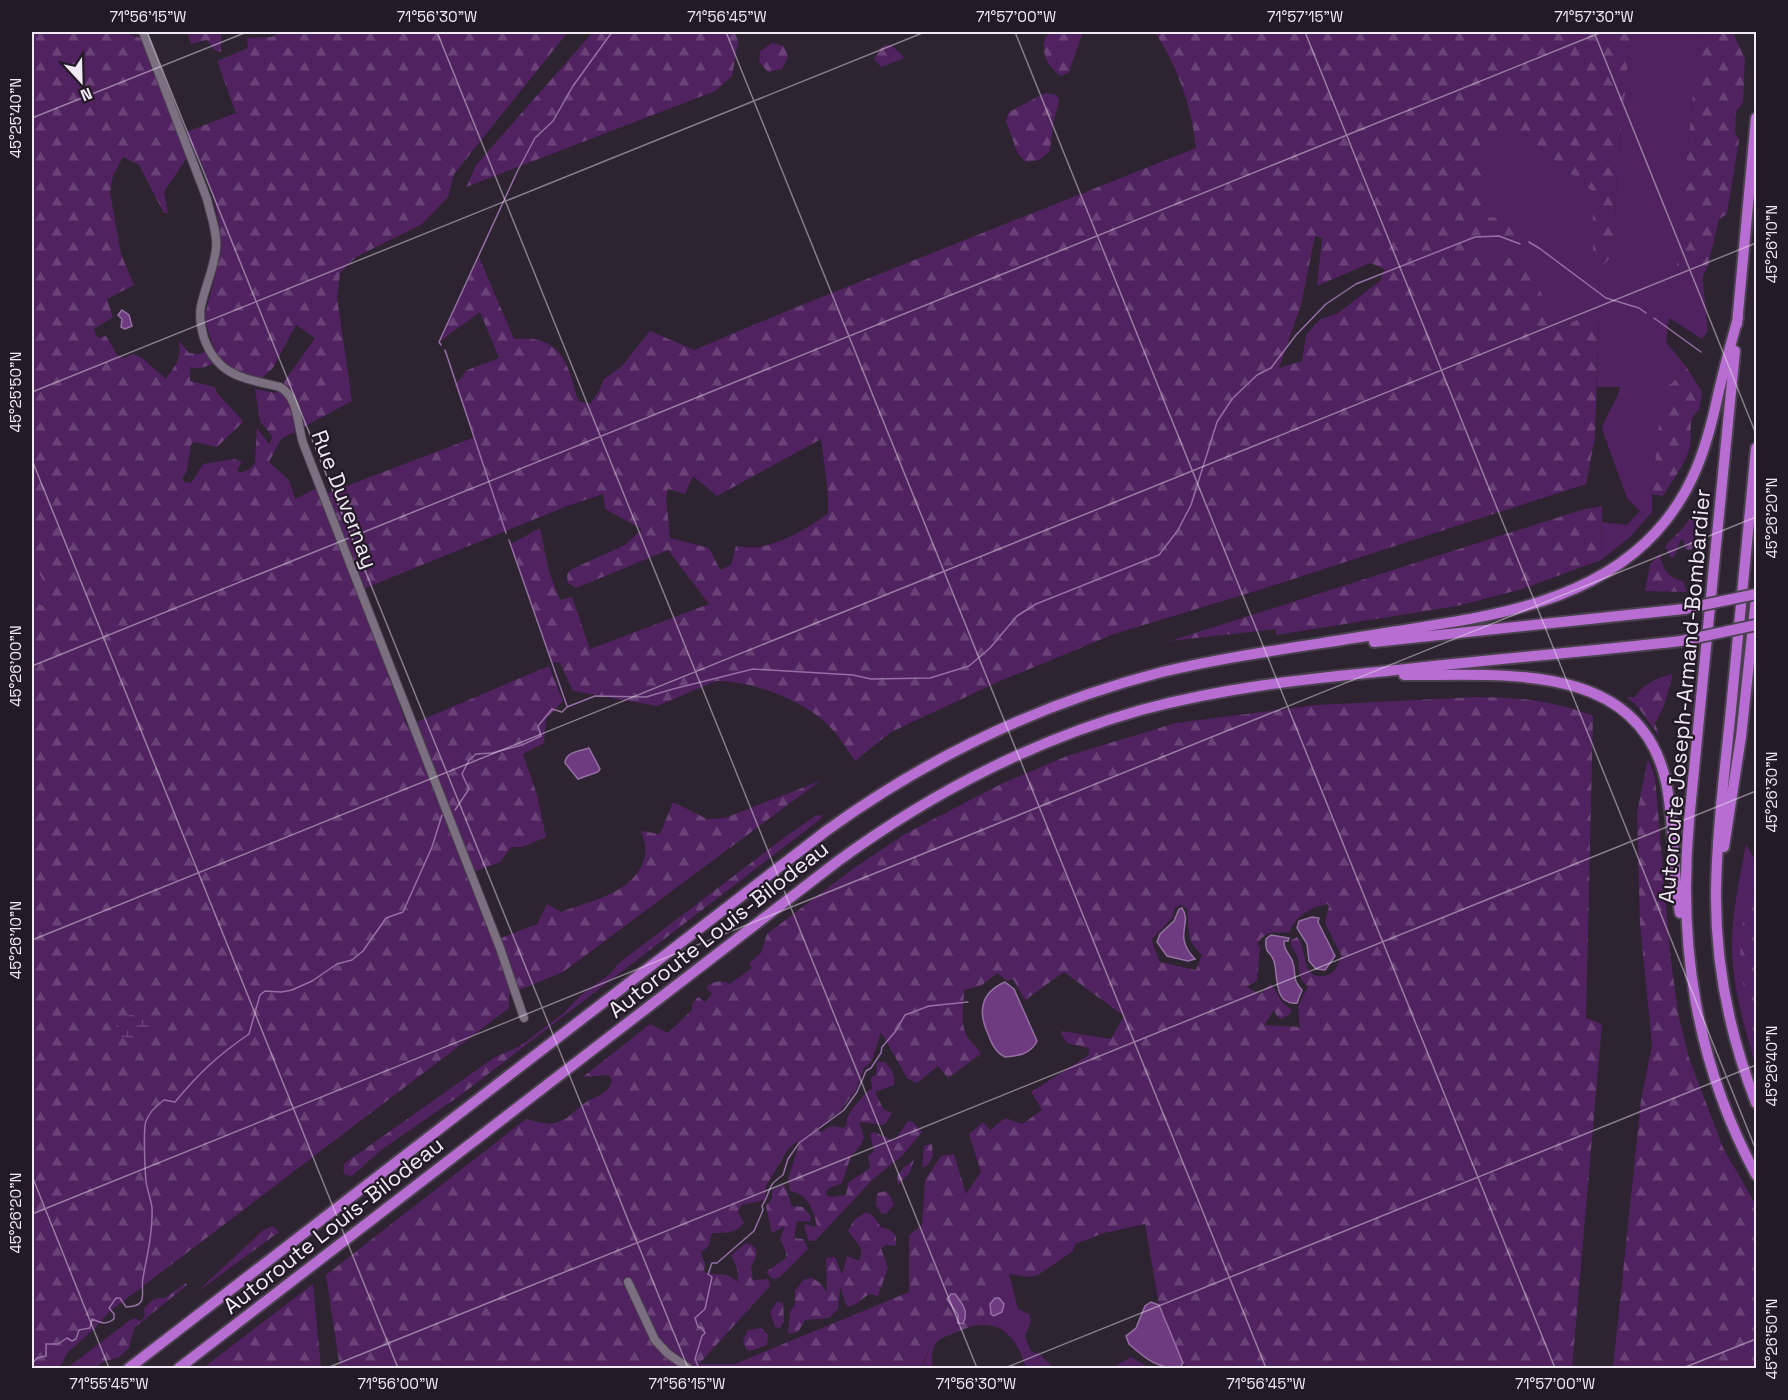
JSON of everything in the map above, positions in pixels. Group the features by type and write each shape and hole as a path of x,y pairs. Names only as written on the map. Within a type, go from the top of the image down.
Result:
{"highway":[{"path":"1272,652 1425,627 1517,608 1572,591 1622,563 1665,522 1695,475 1711,429 1738,318 1756,118"},
{"name":"Autoroute Joseph-Armand-Bombardier","path":"1738,318 1686,861 1685,910 1688,956 1697,1011 1714,1078 1756,1175"},
{"name":"Autoroute Joseph-Armand-Bombardier","path":"1756,448 1719,830 1716,891 1719,949 1727,1005 1740,1056 1756,1102"},
{"path":"1272,652 1684,609 1756,596 1735,784 1716,891"},
{"path":"1356,674 1681,641 1756,625"},
{"name":"Autoroute Louis-Bilodeau","path":"129,1368 793,856 879,795 966,745 1068,702 1173,670 1272,652"},
{"path":"1356,674 1495,676 1551,681 1588,690 1621,708 1634,720 1648,739 1663,772 1669,807 1676,892 1688,956"},
{"name":"Autoroute Louis-Bilodeau","path":"179,1368 830,867 878,832 927,802 985,770 1039,746 1091,726 1140,711 1237,688 1356,674"}],"street":[{"name":"Rue Duvernay","path":"143,32 207,199 213,223 217,247 201,308 202,330 207,347 228,372 280,387 286,391 293,402 303,443 493,928 524,1018"},
{"path":"628,1282 655,1340 667,1353 688,1368"}],"green space":[{"path":"32,32 128,32 130,35 141,38 181,134 236,113 217,61 248,48 247,38 271,37 283,32 568,32 454,174 448,197 422,224 356,257 340,273 337,297 352,401 281,439 269,462 289,480 295,499 319,487 323,495 475,437 455,385 467,370 499,358 480,312 439,342 479,257 514,339 542,341 552,346 566,363 578,401 590,404 604,379 621,367 650,331 694,350 1196,148 1191,117 1182,87 1155,32 1631,32 1617,172 1614,245 1608,261 1603,265 1593,263 1593,192 1511,124 1478,139 1482,150 1488,217 1508,218 1515,236 1471,236 1466,245 1528,263 1557,329 1599,310 1595,437 1586,484 1259,590 1114,634 1000,681 891,732 855,761 837,735 820,718 793,701 745,684 716,681 657,706 573,691 560,663 552,662 511,544 540,528 549,572 560,600 572,597 590,649 709,604 668,550 576,588 568,583 567,575 570,570 625,545 642,529 605,509 603,494 567,506 358,591 407,726 549,666 563,701 546,719 544,743 523,754 537,795 546,837 523,847 511,847 500,862 466,875 493,941 537,924 547,904 561,912 600,898 624,886 641,867 645,845 641,831 660,834 673,802 707,819 725,818 820,781 563,972 509,994 509,1008 109,1312 67,1353 62,1364 56,1368 32,1368 32,594 39,604 57,611 53,598 32,561","holes":["198,155 211,191 220,229 215,278 205,315 214,348 200,354 189,353 178,340 179,357 166,379 142,358 133,354 124,358 117,355 106,336 98,338 94,329 113,317 107,299 134,285 121,254 110,192 113,176 123,157 139,165 164,213 168,213 164,192 186,159","1315,236 1322,238 1317,286 1370,263 1385,269 1380,281 1338,313 1319,320 1306,335 1302,361 1279,368 1301,305","296,325 315,338 276,393 255,389 260,421 273,437 269,444 257,428 255,463 250,469 240,473 237,470 242,462 234,459 203,464 191,483 185,482 182,479 187,470 191,444 194,442 217,447 242,423 242,420 217,393 215,387 190,381 190,367 205,367 220,359 237,373 261,379 273,368","821,439 828,513 805,529 778,542 757,547 736,546 731,565 720,570 709,548 670,538 666,498 668,489 685,494 693,476 717,496"]},
{"path":"187,32 221,32 221,52 214,50 207,40 191,44"},
{"path":"593,32 735,32 738,42 732,76 715,91 466,187 476,165"},
{"path":"1052,32 1081,32 1082,34 1069,72 1061,76 1052,68 1045,54 1045,37"},
{"path":"1631,32 1699,32 1676,272 1708,266 1703,282 1708,331 1702,339 1669,318 1666,342 1687,368 1671,384 1652,494 1652,512 1630,537 1601,560 1602,522 1627,525 1640,511 1627,498 1602,429 1620,387 1597,387 1599,310 1557,329 1528,263 1465,246 1471,236 1514,236 1488,218 1482,150 1478,138 1511,124 1593,192 1593,263 1614,245 1617,172"},
{"path":"1699,32 1735,32 1734,35 1745,59 1743,102 1736,112 1735,132 1739,140 1727,214 1719,219 1708,266 1676,272"},
{"path":"772,43 784,46 788,57 782,69 768,72 759,62 760,51"},
{"path":"885,45 891,45 904,57 881,67 874,59"},
{"path":"1045,93 1057,95 1059,101 1053,124 1050,151 1039,160 1026,162 1018,154 1006,121 1009,112"},
{"path":"1687,368 1702,392 1699,410 1692,418 1689,450 1681,468 1663,496 1652,494 1663,385 1671,384"},
{"path":"1602,506 1601,560 1522,589 1457,606 1276,635 1276,629 1170,641 1581,510"},
{"path":"1693,515 1693,547 1691,550 1685,549 1681,539 1674,557 1670,557 1665,546"},
{"path":"1660,553 1666,572 1683,581 1687,592 1645,591 1650,565"},
{"path":"32,561 53,598 57,611 39,604 32,594"},
{"path":"1673,674 1663,709 1655,722 1659,736 1638,707 1627,697 1635,697 1651,682"},
{"path":"1492,697 1550,703 1593,716 1586,1018 1602,1024 1572,1368 1188,1368 1183,1363 1159,1305 1145,1224 1104,1233 1075,1244 1073,1251 1038,1275 1029,1277 1009,1274 989,1298 983,1319 942,1338 935,1335 921,1368 340,1368 326,1275 526,1119 548,1124 559,1122 605,1092 612,1080 608,1075 583,1077 650,1024 668,1033 692,1010 692,1004 698,997 705,1002 712,994 706,987 718,982 730,984 752,968 749,963 761,953 767,934 854,868 905,834 1001,784 1067,756 1176,723 1317,705","holes":["1181,905 1187,909 1193,944 1202,955 1196,970 1160,962 1152,941 1172,918 1175,908","1321,905 1329,906 1325,923 1341,955 1338,964 1331,974 1316,976 1308,968 1297,937 1291,940 1298,959 1300,977 1308,987 1298,1006 1300,1027 1264,1025 1274,1010 1280,1019 1289,1015 1292,1010 1283,1003 1271,984 1260,994 1246,987 1257,981 1260,947 1257,944 1268,934 1289,932 1299,917","1064,972 1124,1016 1111,1039 1062,1031 1061,1034 1067,1043 1089,1048 1089,1055 1031,1092 1042,1110 1022,1124 1005,1118 990,1130 983,1122 969,1134 981,1172 966,1194 954,1154 941,1156 925,1180 922,1225 909,1235 909,1292 735,1364 699,1364 770,1286 768,1279 753,1280 751,1268 756,1250 751,1245 746,1243 731,1255 737,1268 738,1282 725,1275 704,1272 705,1264 701,1252 708,1247 712,1233 726,1233 741,1227 744,1223 738,1212 741,1205 765,1200 766,1186 788,1149 798,1141 788,1179 790,1191 801,1195 809,1203 817,1226 806,1224 804,1226 809,1241 815,1241 873,1179 902,1156 922,1132 913,1122 908,1121 894,1141 874,1132 870,1134 874,1151 868,1156 870,1168 848,1183 846,1195 831,1197 826,1195 829,1188 842,1183 851,1156 861,1145 864,1137 859,1122 883,1125 892,1113 884,1110 875,1092 894,1085 893,1075 885,1062 877,1062 876,1074 871,1078 872,1089 854,1107 848,1116 847,1125 843,1128 829,1127 822,1132 817,1129 840,1111 856,1090 864,1068 872,1061 881,1032 907,1078 917,1083 938,1066 948,1078 981,1054 967,1037 964,1029 964,990 982,985 998,973 1007,981 1013,979 1025,1000"]},
{"path":"1679,735 1686,737 1684,760 1681,763 1677,737"},
{"path":"1648,759 1655,777 1670,952 1678,1013 1689,1058 1723,1148 1756,1205 1756,1368 1613,1368 1641,1101 1652,1045 1640,924 1637,813"},
{"path":"821,815 822,818 462,1094 381,1150 352,1176 345,1175 343,1168 345,1163 495,1057 520,1046 564,1013 582,994 610,974 628,956 781,840 815,816"},
{"path":"1746,844 1756,861 1756,890 1750,892 1741,938 1742,970 1756,1044 1756,1068 1740,1007 1734,976 1732,945 1733,920"},
{"path":"1756,890 1756,1044 1744,991 1740,951 1742,926 1750,892"},
{"path":"139,1012 150,1021 151,1027 135,1043 125,1040 116,1025 127,1016"},
{"path":"932,1144 933,1156 928,1165 922,1168 924,1146"},
{"path":"914,1160 910,1172 898,1185 897,1176"},
{"path":"782,1185 785,1186 792,1206 803,1207 811,1217 810,1222 797,1221 794,1238 803,1239 808,1249 779,1278 773,1279 766,1272 786,1258 786,1252 780,1239 785,1226 772,1233 766,1206 772,1198 772,1190"},
{"path":"887,1191 894,1204 887,1213 882,1214 876,1205 877,1193"},
{"path":"866,1212 873,1216 881,1227 890,1230 896,1236 896,1246 886,1245 881,1248 888,1268 878,1296 869,1294 856,1304 847,1307 840,1287 838,1309 829,1318 805,1320 798,1332 788,1334 790,1312 795,1304 795,1291 803,1280 812,1278 820,1283 827,1292 826,1258 835,1257 842,1274 847,1256 859,1261 861,1252 859,1245 848,1231 854,1220"},
{"path":"273,1226 279,1232 197,1292 262,1231"},
{"path":"1009,1274 1018,1309 1029,1314 1031,1321 1025,1336 1030,1350 1038,1353 1052,1368 1026,1368 1014,1341 1008,1334 993,1326 972,1326 983,1319 989,1298"},
{"path":"186,1283 187,1285 134,1328 129,1348 118,1358 105,1361 94,1368 67,1368 133,1318 141,1321 145,1316 144,1309 153,1300 165,1298"},
{"path":"313,1284 321,1368 203,1368"},
{"path":"777,1302 783,1303 784,1321 780,1328 775,1327 770,1312"},
{"path":"761,1328 768,1335 767,1345 750,1351 746,1349 743,1341 748,1330"},
{"path":"935,1334 942,1338 934,1347 932,1368 922,1368"},
{"path":"1131,1357 1149,1368 1112,1368"}],"shaded area":[{"path":"122,310 129,315 132,326 125,329 121,327 122,319 118,315"},
{"path":"589,748 600,769 598,772 578,779 565,763 567,756"},
{"path":"1182,908 1185,914 1185,943 1195,959 1188,961 1167,956 1157,942 1160,934 1174,921 1179,909"},
{"path":"1312,917 1319,918 1318,922 1335,956 1325,970 1316,969 1309,961 1307,944 1297,928 1299,921"},
{"path":"1271,935 1289,938 1288,941 1284,941 1285,947 1292,960 1295,979 1302,990 1297,1003 1289,1003 1280,994 1274,961 1266,948 1266,939"},
{"path":"1005,982 1014,989 1037,1041 1028,1052 1005,1057 992,1044 982,1011 986,997 997,986"},
{"path":"951,1294 955,1294 964,1308 963,1324 958,1323 958,1315 947,1299"},
{"path":"995,1298 999,1298 1004,1304 1002,1312 994,1316 991,1314 990,1304"},
{"path":"1151,1302 1159,1305 1183,1363 1180,1368 1158,1365 1129,1344 1126,1336 1136,1328 1145,1306"}],"waterway":[{"path":"441,345 439,342 517,172 535,138 553,121 573,86 612,32"},
{"path":"455,810 469,789 462,774 469,760 476,754 492,753 522,745 541,736 538,726 552,709 562,712 567,707 595,696 646,697 753,669 853,675 871,679 930,678 969,666 990,648 1017,616 1036,604 1159,555 1178,530 1191,505 1217,422 1232,399 1257,375 1271,368 1296,335 1326,304 1356,284 1475,237 1499,236 1520,244"},
{"path":"1529,242 1606,298 1639,308 1646,313"},
{"path":"1654,318 1701,352"},
{"path":"445,350 506,533"},
{"path":"509,540 567,706"},
{"path":"32,1364 37,1358 46,1356 46,1344 58,1344 67,1338 72,1341 76,1339 79,1330 90,1328 92,1319 103,1323 114,1319 114,1314 109,1308 116,1298 120,1298 126,1307 141,1301 152,1217 146,1181 144,1140 145,1125 151,1112 164,1100 175,1102 209,1065 249,1034 260,995 265,991 292,990 312,981 337,964 352,960 363,951 386,918 403,912 432,847 442,815"},
{"path":"698,1366 695,1359 705,1333 702,1328 698,1327 695,1318 705,1309 712,1277 708,1274 712,1263 717,1263 754,1231 771,1186 783,1175 788,1159 799,1143 844,1110 857,1092 866,1071 871,1068 881,1053 882,1047 895,1032 905,1015 929,1006 968,1002"}]}
